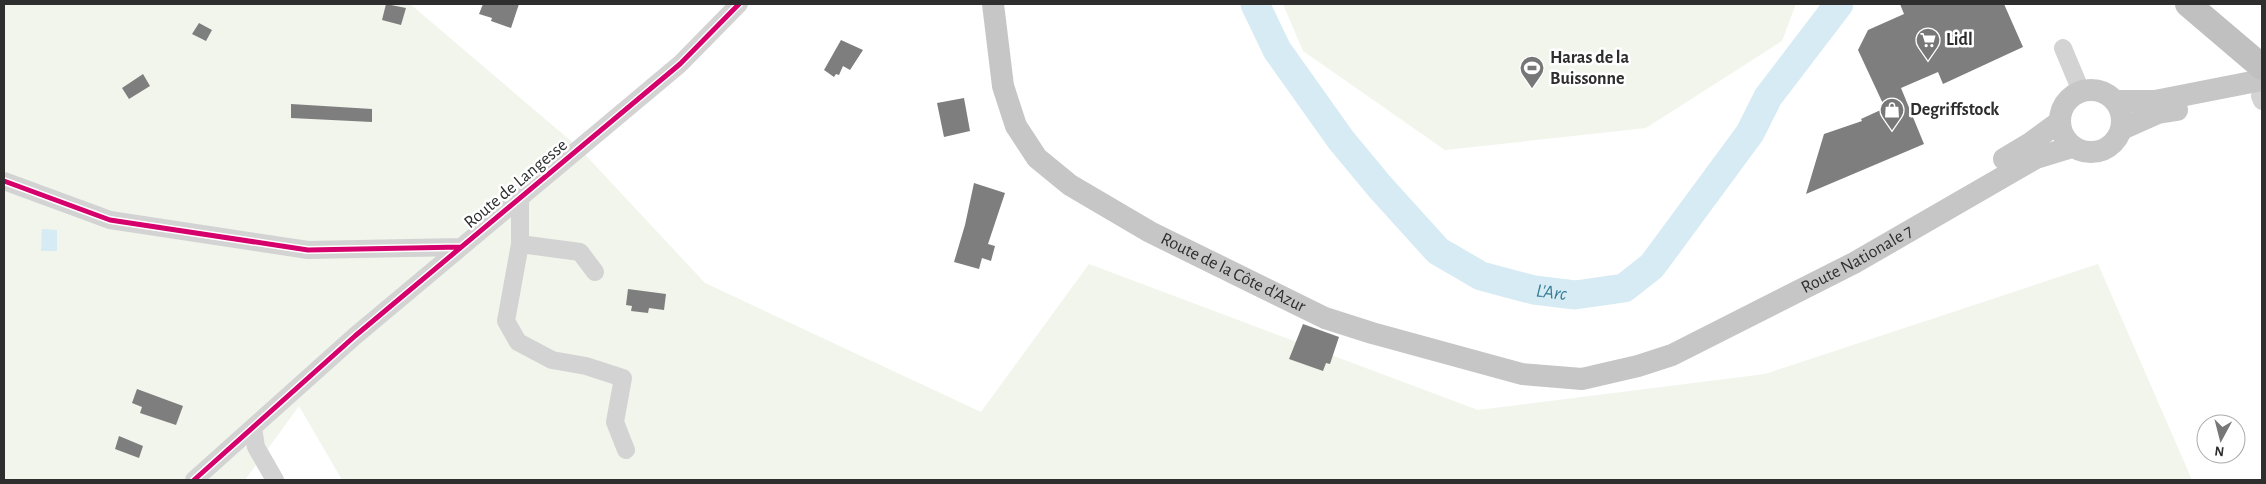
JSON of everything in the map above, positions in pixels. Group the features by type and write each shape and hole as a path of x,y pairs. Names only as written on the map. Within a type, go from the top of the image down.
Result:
{"highway":[{"path":"2188,4 2262,67"}],"main road":[{"name":"Route de la Côte d'Azur","path":"993,4 1003,86 1016,126 1037,158 1070,185 1110,210 1150,232 1325,318 1522,374 1582,379 1605,374"},
{"path":"2122,129 2121,110 2116,101 2100,91 2081,91 2072,96 2065,103 2059,122 2065,140 2072,147 2086,152 2102,151 2114,142 2122,129 2158,113 2262,93"},
{"path":"2116,101 2155,101 2262,93"},
{"name":"Route Nationale 7","path":"1638,366 1784,287 2029,144 2059,122"},
{"name":"Route Nationale 7","path":"1605,374 1672,355 1854,263 2036,158 2072,147"}],"street":[{"name":"Route de Langesse","path":"194,480 355,336 680,64 739,4"},
{"path":"2063,48 2081,91"},
{"path":"4,181 110,220 308,250 461,247"},
{"path":"520,198 520,244 506,321 518,342 552,360 586,366 623,378 615,422 626,450"},
{"path":"520,244 580,252 595,272"},
{"path":"253,428 256,447 275,480"}],"shaded area":[{"path":"4,4 410,4 578,147 705,283 981,412 1089,264 1478,410 1765,374 2098,264 2192,480 342,480 299,406 245,480 4,480"},
{"name":"Haras de la Buissonne","path":"1283,4 1796,4 1782,41 1646,128 1445,150 1303,51"}],"water":[{"path":"42,229 57,230 57,251 41,251"}],"building":[{"path":"386,4 406,8 401,25 382,20"},
{"path":"483,4 519,4 511,28 491,21 492,18 479,14"},
{"name":"Lidl","path":"1900,4 2004,4 2023,47 1943,84 1938,72 1901,88 1924,144 1806,194 1824,134 1862,121 1861,119 1885,108 1858,50 1868,30 1904,14"},
{"path":"199,23 212,30 206,41 192,34"},
{"path":"841,40 863,50 850,70 843,66 839,75 836,74 834,77 824,70"},
{"path":"143,74 150,86 129,99 122,88"},
{"path":"964,98 970,131 944,137 937,103"},
{"path":"291,104 372,109 372,122 291,118"},
{"path":"974,183 1005,193 988,244 995,246 991,261 982,258 979,269 954,262 965,225"},
{"path":"628,289 666,294 664,310 649,308 648,313 631,311 632,306 626,305"},
{"path":"1303,324 1339,337 1330,364 1326,363 1323,371 1289,359"},
{"path":"137,389 183,406 176,425 140,413 142,407 132,403"},
{"path":"119,436 143,446 139,458 115,449"}],"waterway":[{"name":"L'Arc","path":"1255,4 1277,50 1341,140 1380,187 1438,251 1481,276 1534,290 1575,295 1624,288 1652,266 1750,133 1768,97 1839,4"}],"cycle path":[{"path":"194,480 355,336 680,64 739,4"},
{"path":"4,181 110,220 308,250 461,247"}],"place":[{"name":"Lidl","path":"1928,61"},
{"name":"Haras de la Buissonne","path":"1532,89"},
{"name":"Degriffstock","path":"1892,131"}]}
